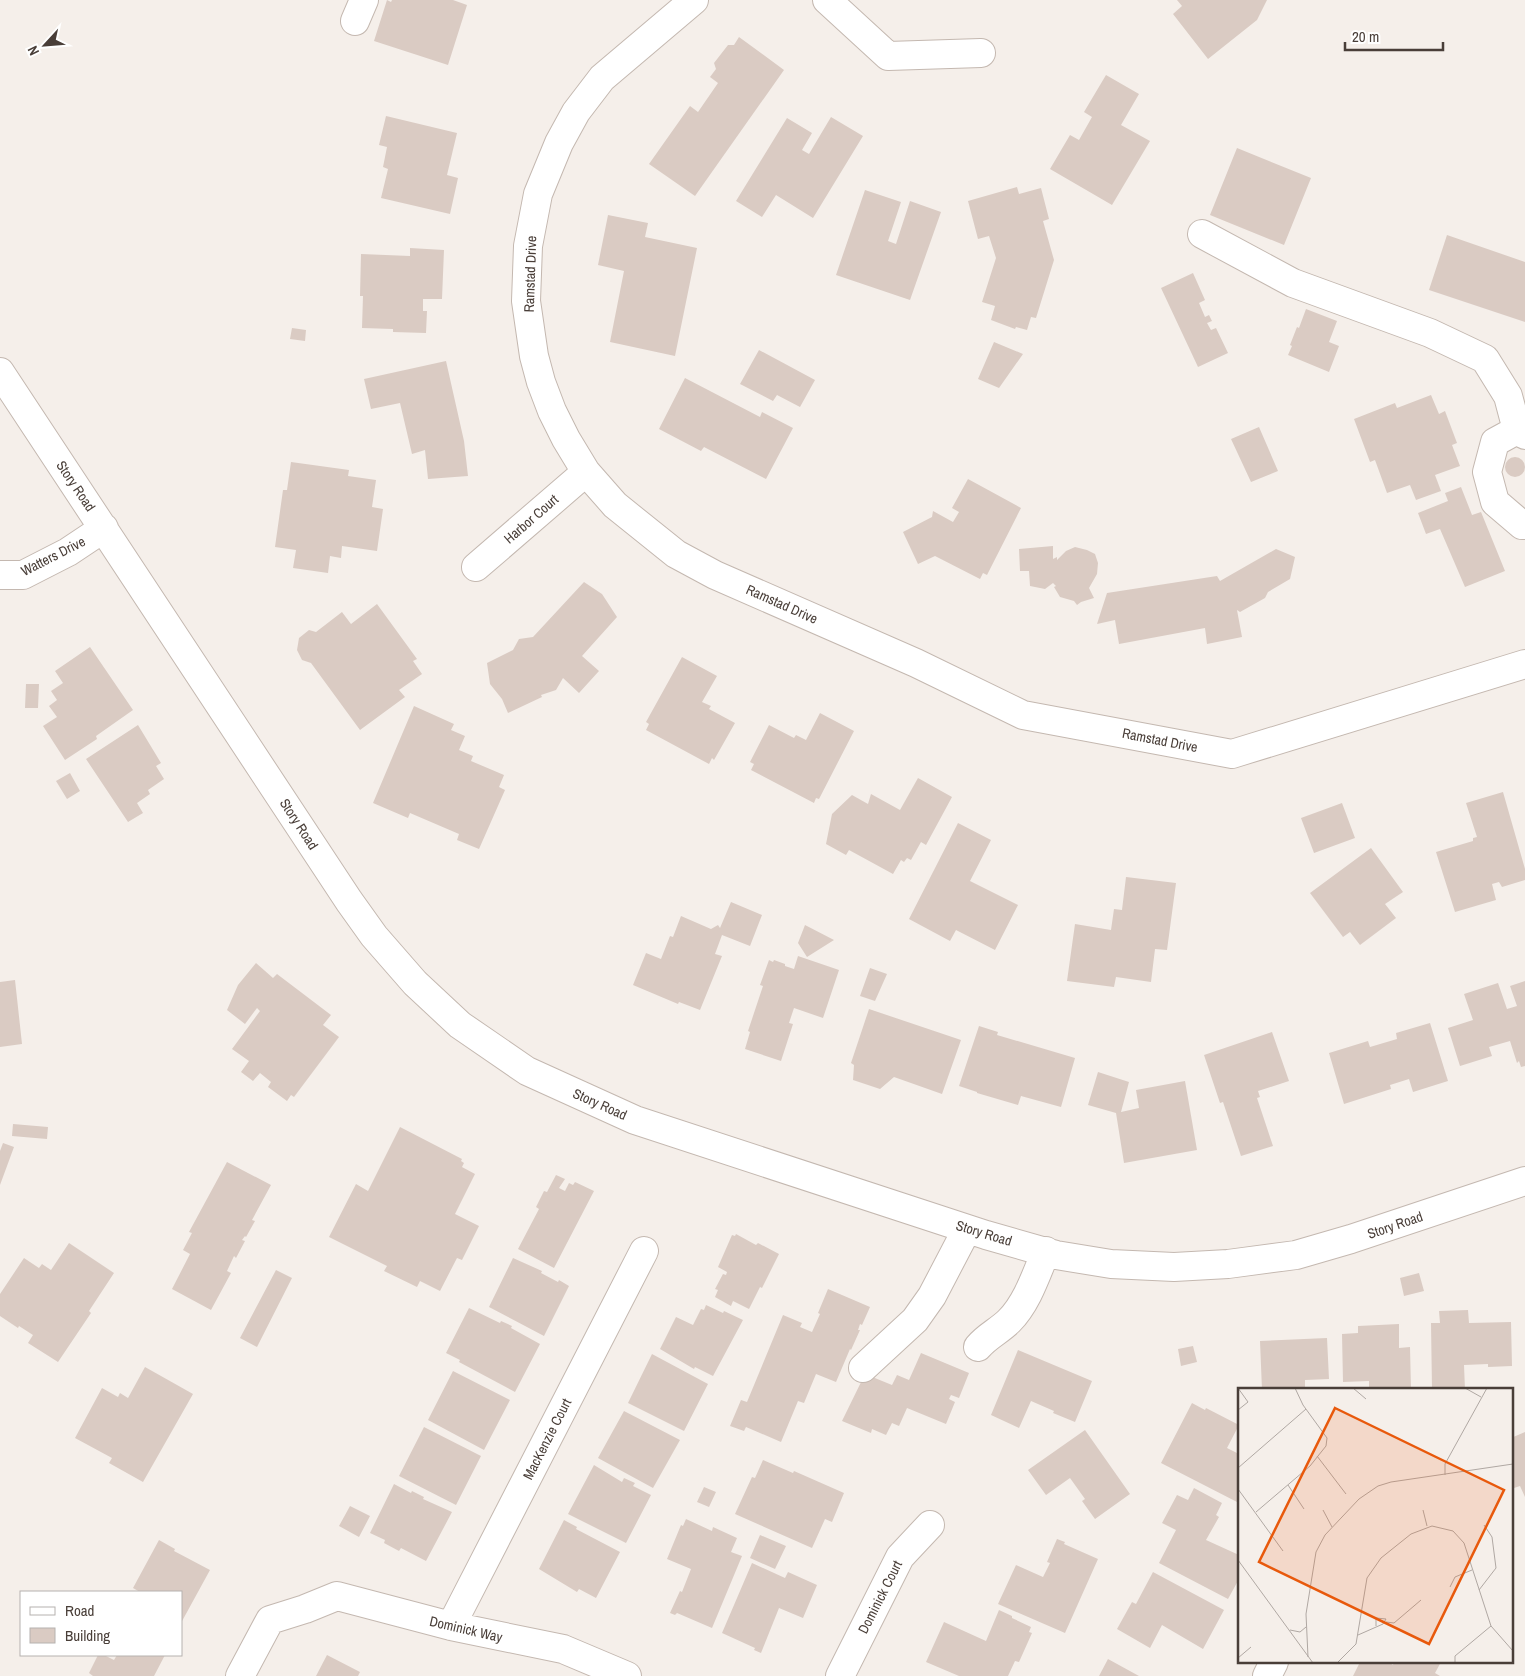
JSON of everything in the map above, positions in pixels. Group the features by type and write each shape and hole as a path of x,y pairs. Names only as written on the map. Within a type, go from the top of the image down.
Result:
{"street":[{"name":"Ramstad Drive","path":"694,0 602,78 576,112 559,143 538,194 528,246 526,301 534,356 541,382 552,411 566,439 586,472 615,505 676,554 715,575 916,664 1024,715 1232,754 1525,664"},
{"path":"827,0 888,56 981,53"},
{"path":"1202,234 1293,284 1430,333 1485,360 1508,396 1521,433 1495,442 1487,472 1495,502 1522,525 1525,525"},
{"name":"Story Road","path":"0,372 374,936 415,983 460,1025 527,1071 635,1120 967,1229 1056,1255 1111,1264 1174,1267 1228,1264 1296,1255 1525,1181"},
{"name":"Harbor Court","path":"476,567 586,472"},
{"name":"Watters Drive","path":"0,575 23,575 68,552 104,528"},
{"path":"863,1368 915,1320 932,1296 967,1229"},
{"name":"MacKenzie Court","path":"451,1626 644,1251"},
{"path":"978,1347 1009,1321 1019,1308 1035,1279 1046,1251"},
{"name":"Dominick Court","path":"840,1676 900,1557 930,1525"},
{"name":"Dominick Way","path":"240,1676 270,1620 337,1596 451,1626 562,1649 627,1676"},
{"path":"1266,1676 1273,1664"}],"building":[{"path":"387,0 391,2 392,0 453,0 467,5 448,65 374,41"},
{"path":"1177,0 1267,0 1257,20 1208,59 1173,14 1182,6"},
{"path":"739,37 784,70 695,196 649,164 690,106 698,112 718,83 710,77 716,69 714,63 728,45 734,45"},
{"path":"1106,75 1139,94 1121,125 1150,141 1112,205 1050,169 1070,135 1079,140 1092,117 1084,112"},
{"path":"386,116 457,133 447,175 458,178 450,214 381,198 388,169 383,167 387,147 379,145"},
{"path":"831,117 863,136 813,218 776,195 762,217 736,201 787,118 812,133 802,150 809,154"},
{"path":"1237,148 1311,178 1284,245 1210,215"},
{"path":"1017,187 1019,194 1041,188 1049,219 1043,221 1054,260 1036,318 1031,317 1027,330 1016,327 1015,329 991,320 995,306 982,302 996,258 989,236 978,239 968,201"},
{"path":"865,190 901,202 888,241 896,244 910,201 941,212 910,300 836,275"},
{"path":"608,215 648,223 645,237 697,248 675,356 610,342 624,271 598,265"},
{"path":"1447,235 1525,262 1525,322 1429,290"},
{"path":"410,248 444,250 442,299 423,299 423,311 427,311 426,333 393,332 393,329 362,328 363,296 360,296 361,254 410,256"},
{"path":"1193,273 1205,300 1199,303 1205,317 1209,315 1212,321 1207,323 1211,330 1216,328 1228,353 1198,367 1161,288"},
{"path":"1306,309 1337,321 1329,342 1339,346 1329,372 1288,355 1297,327 1299,328"},
{"path":"292,328 306,330 305,341 290,339"},
{"path":"994,342 1023,354 999,388 978,379"},
{"path":"759,350 815,380 800,407 777,395 773,401 740,384"},
{"path":"446,361 464,441 468,476 428,479 425,450 412,454 400,403 371,409 364,379"},
{"path":"685,378 760,417 762,412 793,428 766,479 704,447 701,451 659,429"},
{"path":"1431,395 1439,414 1445,411 1457,443 1452,445 1460,466 1435,475 1441,491 1416,500 1410,485 1387,493 1375,460 1370,462 1354,419 1395,403 1397,408"},
{"path":"1259,427 1278,471 1251,482 1231,439"},
{"path":"1515,457 1522,460 1525,467 1522,474 1515,477 1508,474 1505,467 1508,460"},
{"path":"291,462 349,470 348,476 376,480 372,507 383,509 377,551 342,546 341,558 330,556 328,573 293,568 296,550 275,547 283,490 287,490"},
{"path":"968,479 1021,508 987,575 983,573 980,579 935,556 918,564 903,532 932,517 933,511 953,522 959,512 952,508"},
{"path":"1461,487 1472,515 1481,512 1505,571 1465,587 1440,529 1426,534 1418,513 1448,501 1445,493"},
{"path":"1053,546 1053,559 1057,557 1057,560 1066,551 1075,547 1095,554 1098,563 1097,574 1089,588 1094,598 1077,605 1074,601 1060,597 1053,583 1045,589 1030,586 1029,571 1020,571 1019,549"},
{"path":"1276,549 1295,557 1290,579 1268,592 1265,598 1240,612 1237,610 1242,637 1207,644 1205,628 1119,644 1115,620 1097,624 1107,593 1217,576 1220,581"},
{"path":"584,582 602,594 617,617 582,656 599,671 579,693 563,678 556,690 541,695 542,697 508,713 502,699 490,684 487,663 513,650 519,639 533,637"},
{"path":"377,604 417,659 413,661 422,674 399,690 405,697 360,730 311,663 302,660 297,650 299,638 309,630 316,632 342,612 351,624"},
{"path":"90,647 133,710 96,736 97,739 65,760 43,726 57,717 49,706 57,700 51,691 63,683 55,671"},
{"path":"682,657 717,676 702,702 711,706 709,709 735,723 714,760 712,758 709,764 646,730 649,724 646,722"},
{"path":"26,684 39,684 38,708 25,708"},
{"path":"414,706 454,724 451,730 465,736 459,750 473,756 471,761 504,775 499,787 505,790 479,849 457,840 459,834 410,813 408,818 373,803"},
{"path":"820,713 854,731 819,799 816,798 814,803 751,770 754,764 750,762 769,725 794,738 796,735 806,740"},
{"path":"138,725 161,763 156,766 164,779 148,790 150,794 137,803 143,813 128,822 86,759"},
{"path":"70,773 80,791 67,799 56,781"},
{"path":"918,778 952,797 926,845 921,842 911,860 907,858 904,862 901,860 893,874 849,850 846,855 826,844 832,814 852,795 868,804 871,794 900,810"},
{"path":"1503,792 1525,869 1525,880 1502,887 1499,882 1492,884 1496,900 1455,912 1436,852 1473,841 1473,838 1477,837 1466,803"},
{"path":"1342,803 1355,838 1314,853 1301,818"},
{"path":"958,823 991,840 970,881 1018,905 995,950 956,930 950,941 909,919"},
{"path":"1371,848 1403,892 1385,904 1396,918 1360,945 1350,932 1343,937 1310,893"},
{"path":"1126,877 1176,883 1167,950 1155,949 1151,982 1116,977 1114,987 1067,981 1075,924 1111,930 1114,909 1122,910"},
{"path":"731,902 762,915 750,946 722,935 715,954 722,956 700,1010 679,1002 678,1004 633,985 646,953 661,959 670,936 673,937 681,916 711,929 718,925 720,928"},
{"path":"805,925 834,940 807,957 798,943"},
{"path":"798,956 839,970 823,1018 794,1008 789,1023 793,1024 781,1061 745,1049 750,1032 748,1031 763,986 760,985 769,960 773,962 774,960 794,969"},
{"path":"256,963 273,978 277,974 331,1015 323,1025 339,1037 294,1097 291,1095 287,1101 268,1087 271,1082 260,1073 253,1081 241,1072 249,1061 232,1049 260,1011 257,1008 245,1024 227,1010 238,985"},
{"path":"870,968 887,974 875,1001 860,996"},
{"path":"15,980 22,1044 0,1047 0,982"},
{"path":"1525,981 1525,1066 1521,1067 1519,1061 1517,1063 1510,1041 1489,1047 1492,1056 1460,1066 1448,1028 1473,1020 1464,994 1498,983 1507,1009 1517,1006 1510,986"},
{"path":"869,1009 961,1040 942,1094 894,1077 880,1089 853,1080 854,1065 851,1063"},
{"path":"1430,1023 1448,1081 1413,1092 1409,1079 1390,1085 1391,1089 1344,1104 1329,1053 1368,1041 1370,1047 1397,1039 1396,1033"},
{"path":"979,1026 998,1032 997,1035 1075,1058 1061,1107 1021,1096 1018,1105 959,1086"},
{"path":"1272,1032 1289,1081 1258,1091 1260,1097 1257,1098 1273,1146 1241,1156 1223,1102 1220,1103 1204,1055"},
{"path":"1098,1072 1129,1082 1121,1112 1139,1108 1136,1090 1185,1081 1197,1150 1124,1163 1116,1113 1088,1105"},
{"path":"13,1124 48,1127 47,1139 12,1136"},
{"path":"400,1127 462,1159 461,1161 464,1163 462,1167 475,1174 455,1214 479,1226 462,1260 457,1258 440,1291 420,1281 417,1287 384,1271 387,1266 329,1237 356,1184 368,1191"},
{"path":"3,1143 14,1147 0,1185 0,1151"},
{"path":"227,1162 271,1185 252,1220 255,1221 246,1237 242,1240 245,1241 236,1258 234,1256 227,1271 231,1273 211,1310 172,1289 190,1254 183,1250 192,1233 189,1232"},
{"path":"556,1175 565,1179 559,1188 565,1191 569,1183 573,1185 575,1182 594,1191 554,1268 518,1249 539,1209 536,1207 544,1191 547,1192"},
{"path":"736,1234 756,1245 758,1243 779,1254 749,1309 733,1301 731,1306 715,1297 718,1290 715,1289 723,1274 726,1275 727,1272 718,1267 732,1235 735,1236"},
{"path":"69,1243 114,1273 89,1311 91,1313 58,1362 28,1343 33,1335 0,1316 0,1294 24,1258 39,1268 42,1264 51,1270"},
{"path":"513,1258 569,1286 544,1336 489,1307"},
{"path":"276,1270 292,1278 257,1347 240,1338"},
{"path":"1419,1273 1424,1291 1404,1296 1400,1278"},
{"path":"828,1289 870,1307 862,1325 860,1324 858,1330 860,1330 836,1382 816,1374 804,1403 798,1401 781,1442 746,1427 744,1431 730,1426 741,1400 747,1402 783,1315 802,1323 800,1327 812,1332"},
{"path":"706,1305 743,1320 713,1376 695,1367 694,1369 660,1349 676,1317 693,1325 701,1309 704,1310"},
{"path":"469,1308 500,1323 501,1321 512,1326 511,1328 540,1344 515,1392 446,1353"},
{"path":"1468,1310 1469,1323 1511,1322 1512,1366 1464,1365 1465,1388 1432,1388 1431,1323 1440,1323 1439,1311"},
{"path":"1399,1324 1399,1348 1410,1347 1411,1388 1369,1388 1369,1381 1343,1382 1342,1334 1358,1333 1358,1326"},
{"path":"1327,1338 1329,1379 1305,1380 1305,1388 1262,1388 1260,1341"},
{"path":"1193,1346 1197,1362 1181,1366 1178,1349"},
{"path":"1018,1350 1092,1381 1075,1422 1031,1401 1019,1428 991,1415"},
{"path":"921,1353 969,1373 959,1398 951,1395 949,1399 955,1402 946,1424 907,1408 899,1426 892,1423 886,1435 872,1429 871,1433 842,1421 865,1374 892,1385 897,1375 909,1380"},
{"path":"652,1354 708,1384 684,1431 628,1403"},
{"path":"145,1367 193,1394 143,1482 109,1463 112,1458 75,1438 102,1388 118,1397 120,1393 128,1398"},
{"path":"453,1371 510,1400 484,1450 428,1420"},
{"path":"1192,1403 1205,1410 1206,1408 1238,1424 1227,1448 1238,1454 1238,1502 1161,1463"},
{"path":"624,1411 680,1440 653,1488 598,1458"},
{"path":"424,1427 481,1456 456,1505 399,1476"},
{"path":"1085,1430 1130,1494 1095,1519 1082,1501 1085,1499 1070,1478 1046,1495 1028,1470"},
{"path":"1525,1432 1525,1497 1520,1486 1512,1489 1512,1438"},
{"path":"763,1460 793,1473 794,1471 844,1493 832,1522 825,1519 812,1548 735,1514 752,1477 755,1478"},
{"path":"594,1465 622,1482 624,1478 635,1483 633,1486 651,1495 626,1543 568,1514"},
{"path":"394,1484 411,1493 412,1491 424,1497 423,1499 452,1512 426,1561 401,1548 399,1551 384,1543 385,1540 370,1533"},
{"path":"704,1487 716,1492 709,1507 697,1502"},
{"path":"1194,1488 1222,1503 1216,1515 1219,1517 1206,1540 1238,1555 1238,1581 1228,1599 1159,1563 1176,1530 1162,1523 1177,1495 1188,1500"},
{"path":"350,1506 370,1516 359,1537 339,1526"},
{"path":"686,1519 712,1531 713,1527 737,1538 731,1552 742,1556 712,1628 677,1613 675,1615 670,1613 680,1591 682,1592 691,1569 667,1559 681,1525 683,1526"},
{"path":"564,1520 577,1527 576,1529 620,1552 596,1598 579,1589 577,1592 539,1569"},
{"path":"760,1535 786,1546 775,1569 750,1558"},
{"path":"1057,1539 1098,1559 1065,1633 998,1604 1016,1565 1043,1577 1050,1563 1047,1562"},
{"path":"159,1540 175,1549 174,1551 210,1570 182,1621 182,1591 138,1591 133,1588"},
{"path":"752,1563 785,1578 788,1572 817,1585 803,1618 779,1608 761,1653 754,1650 755,1648 722,1633"},
{"path":"1153,1572 1224,1610 1203,1649 1162,1625 1150,1648 1117,1629 1132,1602 1136,1604"},
{"path":"999,1610 1031,1627 1029,1632 1032,1633 1019,1662 1015,1661 1008,1676 959,1676 926,1662 944,1622 986,1641"},
{"path":"327,1655 360,1672 358,1676 316,1676"},
{"path":"98,1656 106,1656 114,1660 116,1656 164,1656 154,1676 93,1676 89,1673"},
{"path":"1108,1659 1139,1676 1099,1676"},
{"path":"1359,1664 1440,1664 1435,1673 1440,1676 1353,1676"}]}
